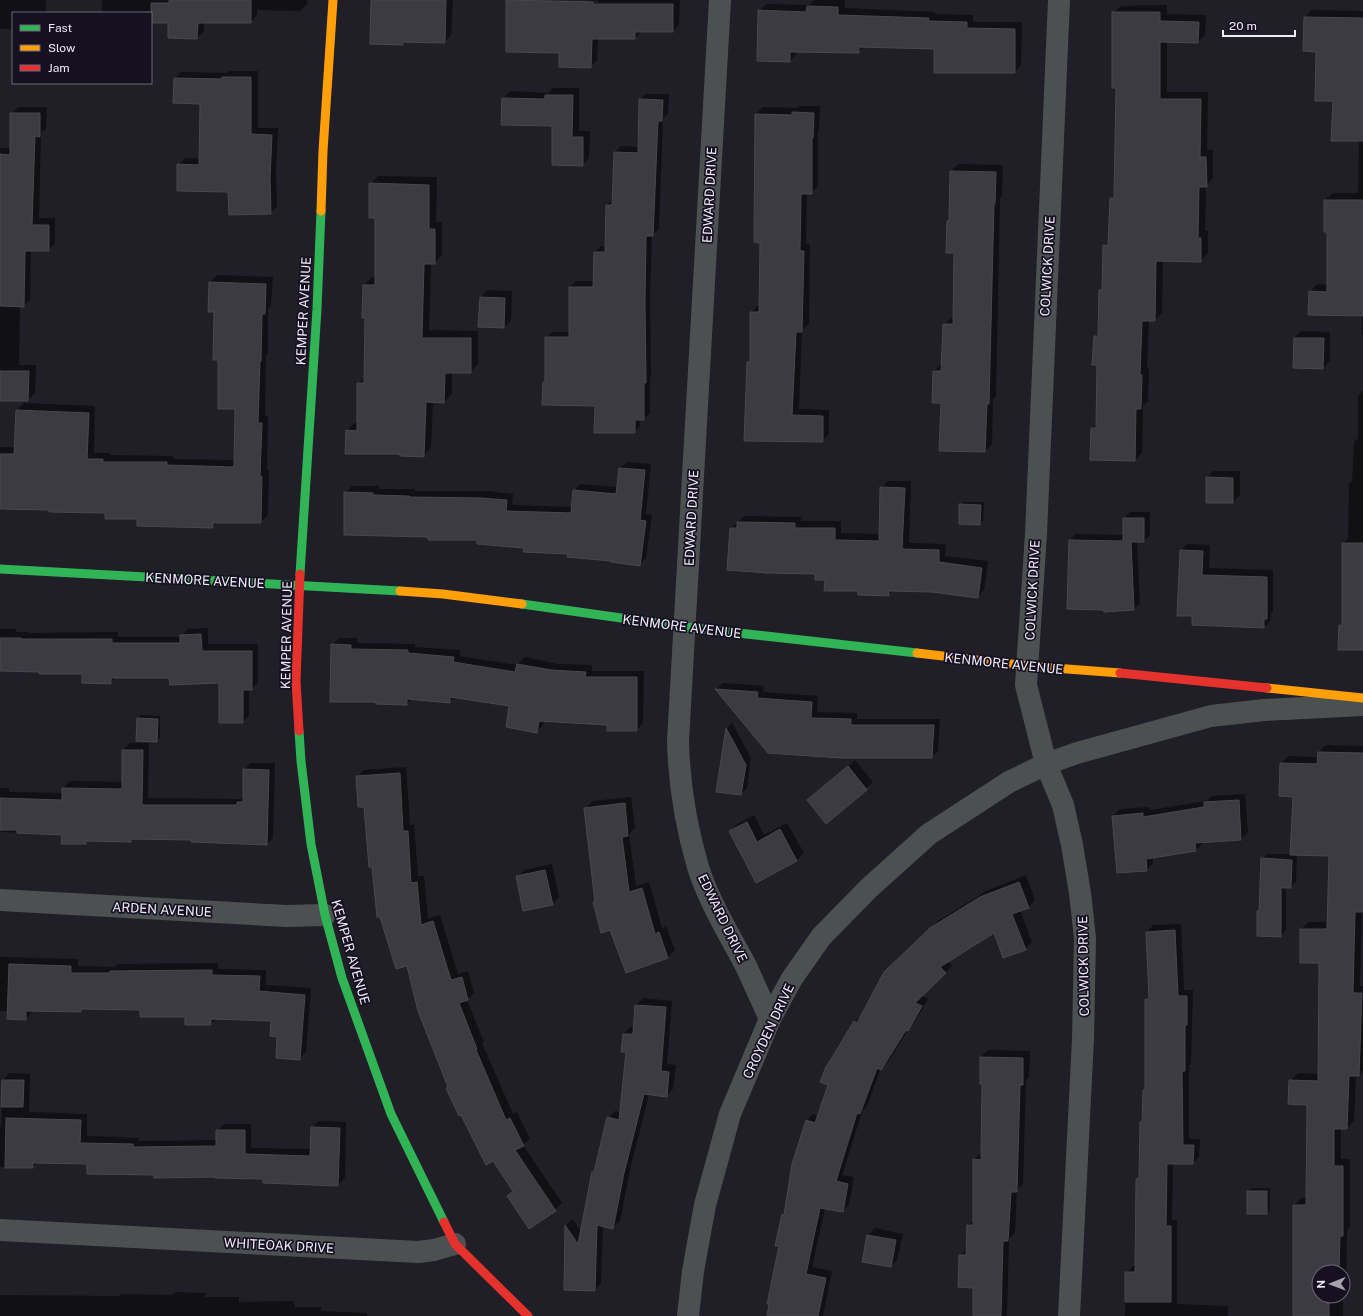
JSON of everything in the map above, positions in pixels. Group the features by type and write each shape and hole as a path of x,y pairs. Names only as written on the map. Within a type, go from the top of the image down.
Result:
{"street":[{"name":"KEMPER AVENUE","path":"333,0 323,151 317,309 300,585 296,681 301,761 311,844 325,914 342,978 377,1079 391,1114 455,1244"},
{"name":"EDWARD DRIVE","path":"720,0 684,627 678,741 679,768 686,822 699,868 720,919 746,966 770,1019"},
{"name":"COLWICK DRIVE","path":"1059,0 1036,526 1026,685 1046,764 1063,805 1072,845 1080,893 1085,938 1083,1039 1069,1316"},
{"name":"KENMORE AVENUE","path":"0,569 365,588 443,594 684,627 1028,666 1153,676 1363,698"},
{"path":"1046,764 1210,716 1264,710 1363,704"},
{"name":"CROYDEN DRIVE","path":"688,1316 692,1271 705,1205 730,1114 770,1019 791,980 821,937 869,888 929,834 1009,782 1046,764"},
{"name":"ARDEN AVENUE","path":"0,900 286,916 325,914"},
{"name":"WHITEOAK DRIVE","path":"0,1230 418,1252 434,1250 455,1244"},
{"path":"455,1244 528,1316"}],"building":[{"path":"169,0 251,0 251,23 198,23 197,39 168,38 168,23 152,23 151,3 169,3"},
{"path":"371,0 446,0 445,43 403,42 403,45 370,44"},
{"path":"506,0 593,2 593,4 673,4 673,32 635,32 635,39 592,39 591,68 559,67 559,53 506,52"},
{"path":"807,6 838,7 838,15 929,18 928,21 967,22 967,28 1015,29 1015,73 934,73 934,49 859,47 859,53 790,52 790,62 757,61 758,10 806,12"},
{"path":"1112,12 1160,12 1160,21 1199,22 1198,43 1160,42 1160,99 1201,99 1200,157 1206,157 1207,187 1199,187 1198,238 1201,238 1201,262 1156,261 1155,321 1142,321 1140,375 1142,375 1141,409 1136,409 1135,461 1090,460 1091,428 1096,428 1097,365 1092,365 1094,336 1098,336 1099,290 1102,290 1103,245 1108,245 1110,198 1114,198 1116,88 1112,88"},
{"path":"1304,17 1363,18 1363,141 1331,141 1333,101 1315,101 1316,52 1303,51"},
{"path":"222,77 251,77 251,134 272,135 270,178 271,214 229,215 228,192 177,191 177,164 199,165 200,104 173,103 174,78 222,79"},
{"path":"545,95 573,95 572,137 583,137 583,166 552,165 552,126 501,125 502,98 545,99"},
{"path":"639,99 663,100 662,121 658,121 653,236 646,236 646,383 644,383 644,420 635,420 635,433 594,433 595,406 542,405 543,382 545,382 545,337 569,337 569,287 593,287 594,252 605,252 606,205 612,205 614,152 638,153"},
{"path":"792,112 814,113 812,138 812,194 801,194 800,251 804,251 802,332 796,332 792,415 823,416 823,442 744,441 747,362 750,362 750,312 759,312 760,243 754,242 755,114 792,115"},
{"path":"10,113 40,113 40,137 35,136 32,225 49,225 49,251 25,251 24,307 0,306 0,154 10,155"},
{"path":"950,171 996,172 989,404 987,404 985,452 939,451 941,403 932,403 933,371 941,371 943,324 953,324 954,253 946,253 947,221 949,221"},
{"path":"369,183 429,185 429,229 435,229 435,264 424,264 422,338 471,338 471,373 445,373 444,403 426,402 424,457 400,456 400,454 345,454 346,430 357,431 357,383 364,383 365,318 362,318 363,285 375,285 375,218 369,218"},
{"path":"1324,200 1363,200 1363,316 1308,315 1309,291 1327,292 1327,232 1324,232"},
{"path":"209,282 266,284 265,314 262,314 258,423 262,423 260,476 262,477 261,523 213,523 213,528 137,526 137,519 105,519 105,513 0,509 0,454 14,454 16,410 89,413 87,459 103,459 103,462 167,462 167,465 234,467 235,409 218,409 218,360 213,360 214,312 208,312"},
{"path":"480,297 505,298 504,328 478,327"},
{"path":"1294,338 1324,338 1323,369 1293,368"},
{"path":"0,371 29,371 28,401 0,401"},
{"path":"619,468 645,470 640,520 646,521 640,566 611,561 567,557 568,554 523,552 524,548 477,544 477,540 428,540 428,537 344,535 344,492 373,493 373,495 409,497 481,498 507,500 506,511 571,513 573,490 616,494"},
{"path":"1206,477 1233,478 1233,503 1206,503"},
{"path":"880,487 905,488 902,549 939,550 939,562 982,568 978,598 932,592 889,591 889,596 858,595 858,591 824,591 825,580 815,580 815,574 727,570 730,528 737,528 737,522 795,523 795,528 835,528 835,540 879,541"},
{"path":"959,504 981,505 980,525 959,524"},
{"path":"1123,518 1144,518 1144,542 1131,542 1134,610 1104,612 1103,610 1067,609 1069,540 1123,541"},
{"path":"1342,543 1363,543 1363,650 1338,650 1339,625 1342,625"},
{"path":"1180,550 1203,551 1202,575 1267,577 1267,619 1264,619 1264,628 1192,625 1192,616 1177,616"},
{"path":"201,634 202,651 252,651 252,690 243,690 243,723 219,723 219,683 170,685 169,678 111,678 111,684 82,683 82,674 39,674 39,672 0,671 0,638 112,639 112,643 180,643 180,635"},
{"path":"331,644 351,645 351,649 408,650 408,653 454,657 453,662 515,672 517,664 551,670 586,672 585,677 637,677 637,731 607,731 607,725 539,721 537,733 506,727 509,706 450,697 450,703 407,699 407,705 376,704 376,702 330,702"},
{"path":"715,689 758,692 757,698 812,702 811,718 851,719 851,725 934,725 932,758 841,758 768,753"},
{"path":"137,718 158,719 157,742 136,741"},
{"path":"726,728 746,765 741,795 716,792"},
{"path":"122,750 143,750 142,805 237,805 237,802 243,802 243,769 269,770 267,845 191,842 191,840 131,839 131,842 86,841 86,844 61,844 62,835 17,833 17,830 0,830 0,798 62,800 62,788 122,789"},
{"path":"1318,752 1363,753 1363,912 1355,912 1353,993 1362,993 1359,1076 1349,1076 1347,1129 1334,1129 1334,1166 1343,1166 1343,1236 1340,1236 1339,1264 1311,1264 1311,1304 1329,1304 1329,1316 1293,1316 1293,1205 1306,1205 1307,1105 1288,1104 1289,1080 1318,1081 1319,963 1300,963 1300,929 1327,929 1329,856 1290,855 1293,797 1279,796 1280,763 1317,764"},
{"path":"848,766 867,790 826,824 807,800"},
{"path":"400,773 403,831 408,831 411,883 417,882 421,925 433,921 451,980 462,977 468,1000 459,1003 477,1049 476,1050 506,1120 510,1118 524,1146 515,1150 556,1211 529,1229 507,1196 513,1191 493,1161 486,1165 461,1115 459,1116 446,1088 448,1087 418,1011 407,966 396,969 380,917 377,917 372,867 369,867 364,807 358,807 356,776"},
{"path":"1239,800 1241,840 1195,843 1196,851 1146,859 1147,871 1117,873 1112,816 1143,813 1143,817 1204,807 1204,802"},
{"path":"625,803 628,836 622,837 629,892 642,888 655,934 659,932 668,958 626,973 610,930 601,933 593,902 595,902 584,808"},
{"path":"747,822 757,842 780,829 797,861 756,883 729,831"},
{"path":"1261,858 1292,860 1291,888 1281,888 1281,937 1257,936 1257,911 1259,911"},
{"path":"545,870 553,905 523,911 516,876"},
{"path":"1019,882 1029,908 1012,914 1026,950 1003,958 994,933 940,967 946,973 915,1003 922,1006 908,1031 906,1030 881,1070 877,1068 860,1114 857,1113 836,1181 848,1184 843,1212 820,1208 806,1274 826,1278 818,1316 767,1316 769,1304 767,1304 779,1246 775,1246 782,1214 784,1215 792,1164 806,1120 815,1123 828,1085 820,1082 825,1069 854,1021 857,1023 884,972 930,928 980,897"},
{"path":"1175,930 1178,996 1187,996 1187,1025 1185,1025 1185,1071 1182,1071 1183,1145 1194,1145 1193,1164 1167,1164 1166,1226 1171,1226 1171,1302 1125,1302 1125,1272 1135,1272 1136,1179 1139,1179 1140,1122 1142,1122 1143,1090 1145,1090 1145,999 1149,999 1146,932"},
{"path":"9,964 71,966 71,973 212,970 212,975 260,976 259,991 305,995 300,1060 276,1058 277,1037 270,1036 271,1021 211,1019 211,1025 185,1025 185,1017 140,1017 140,1010 81,1009 81,1012 26,1011 26,1020 7,1019"},
{"path":"635,1005 666,1007 661,1071 669,1072 667,1097 644,1094 624,1173 613,1229 597,1225 595,1291 564,1290 565,1225 578,1244 592,1172 594,1172 607,1117 619,1120 626,1052 621,1052 623,1034 633,1034"},
{"path":"980,1057 1023,1058 1023,1085 1020,1085 1017,1192 1011,1192 1008,1241 1003,1241 1001,1316 973,1316 973,1288 958,1287 959,1255 966,1255 967,1225 973,1225 973,1159 981,1160 982,1084 980,1084"},
{"path":"2,1080 24,1080 23,1107 1,1107"},
{"path":"6,1118 81,1120 80,1143 133,1144 133,1147 216,1146 216,1130 245,1130 245,1154 310,1156 311,1127 340,1128 338,1186 263,1183 263,1179 215,1177 154,1178 154,1175 87,1174 87,1164 33,1163 33,1168 5,1168"},
{"path":"1247,1191 1267,1191 1267,1214 1247,1214"},
{"path":"867,1235 896,1240 891,1267 862,1262"}],"traffic: fast":[{"path":"300,574 317,309 321,211"},
{"path":"0,569 400,591"},
{"path":"522,604 685,627 917,653"},
{"path":"299,731 311,844 325,915 342,978 391,1114 444,1222"}],"traffic: slow":[{"path":"321,211 323,151 333,0"},
{"path":"400,591 443,594 522,604"},
{"path":"917,653 1028,666 1120,673"},
{"path":"1267,688 1363,698"}],"traffic: jam":[{"path":"299,731 296,681 300,574"},
{"path":"1120,673 1267,688"},
{"path":"444,1222 455,1244 528,1316"}]}
